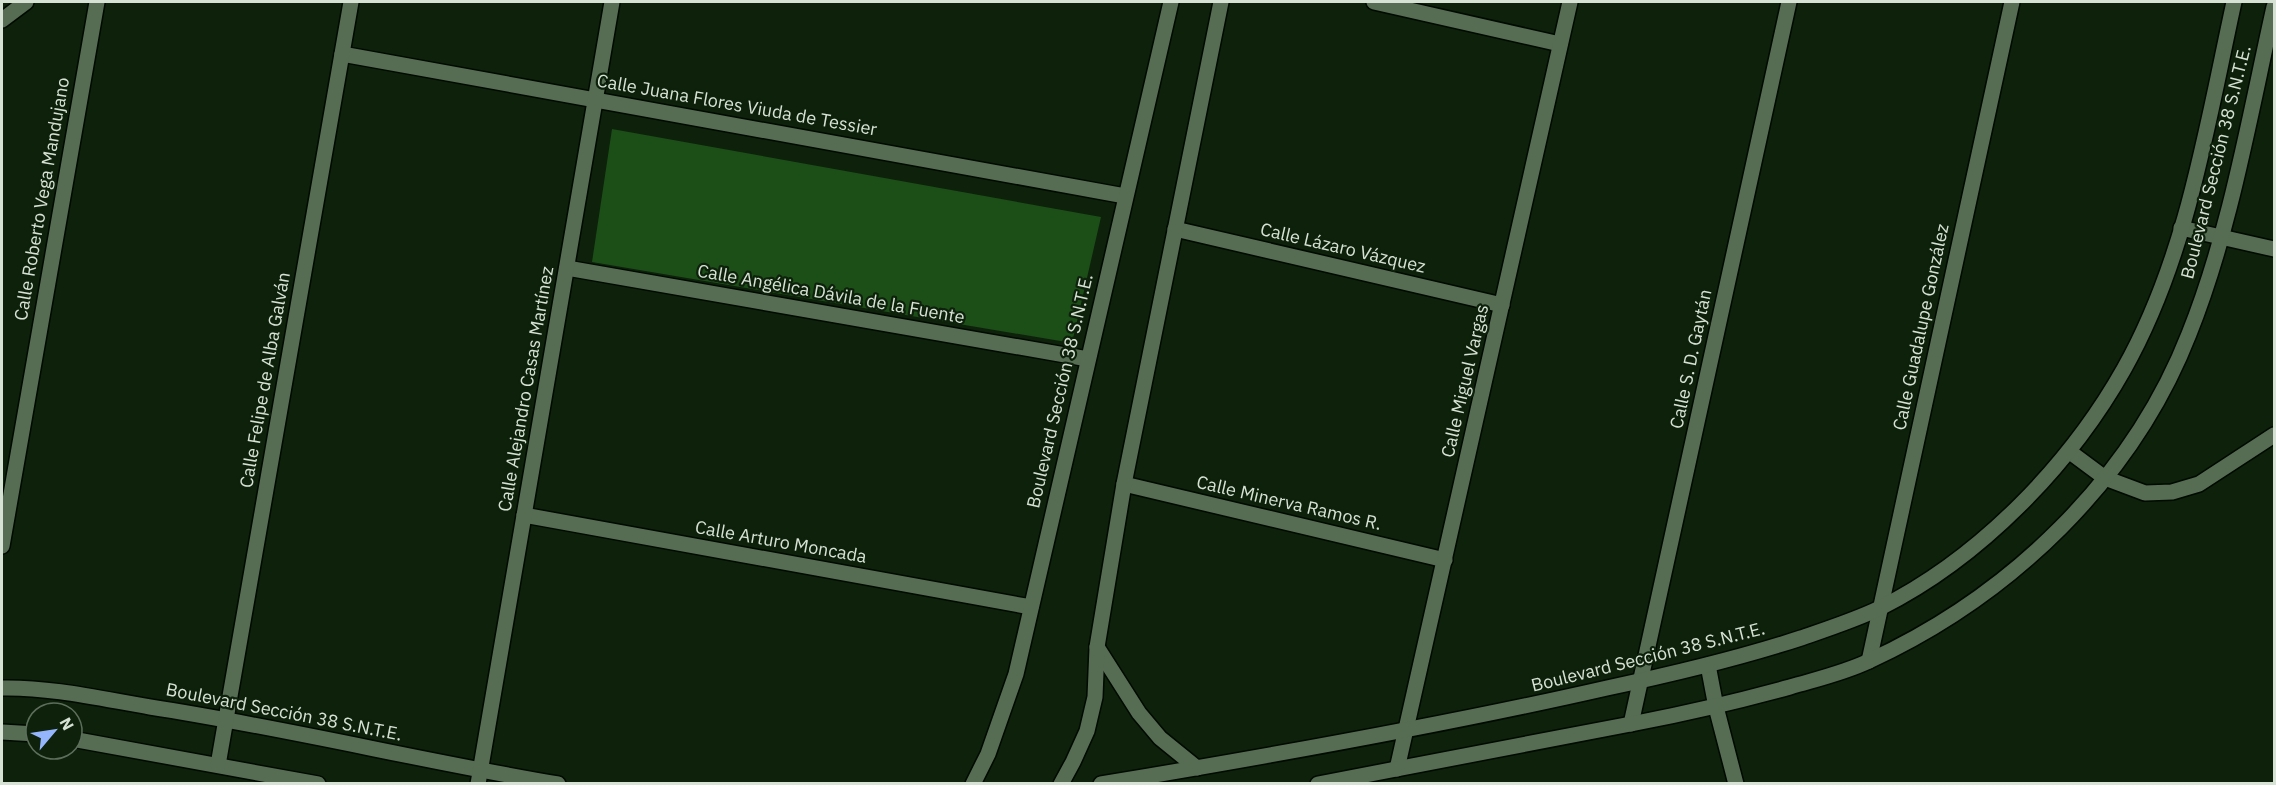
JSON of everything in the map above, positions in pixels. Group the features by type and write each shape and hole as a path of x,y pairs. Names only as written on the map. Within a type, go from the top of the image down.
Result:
{"street":[{"path":"2,20 26,2"},
{"name":"Calle Roberto Vega Mandujano","path":"2,546 97,2"},
{"name":"Calle Felipe de Alba Galván","path":"218,765 351,2"},
{"name":"Calle Alejandro Casas Martínez","path":"479,777 612,2"},
{"name":"Boulevard Sección 38 S.N.T.E.","path":"973,783 988,754 1016,674 1171,2"},
{"path":"1060,783 1074,762 1087,731 1095,697 1097,647 1124,484 1221,2"},
{"path":"1374,2 1560,44"},
{"name":"Calle Miguel Vargas","path":"1397,769 1570,2"},
{"name":"Calle S. D. Gaytán","path":"1630,724 1789,2"},
{"name":"Calle Guadalupe González","path":"1869,661 2012,2"},
{"name":"Boulevard Sección 38 S.N.T.E.","path":"1101,783 1197,768 1524,707 1708,666 1830,628 1879,608 1911,590 1956,559 1996,528 2070,452 2126,367 2153,310 2181,228 2195,180 2234,2"},
{"name":"Boulevard Sección 38 S.N.T.E.","path":"1318,783 1716,707 1840,672 1869,661 1959,610 2012,572 2055,535 2105,478 2132,441 2162,392 2189,334 2221,237 2274,7"},
{"name":"Calle Juana Flores Viuda de Tessier","path":"342,54 1125,196"},
{"path":"2181,228 2274,249"},
{"name":"Calle Lázaro Vázquez","path":"1175,229 1502,305"},
{"name":"Calle Angélica Dávila de la Fuente","path":"567,268 1088,359"},
{"path":"2070,452 2105,478 2145,493 2172,492 2199,484 2274,435"},
{"name":"Calle Minerva Ramos R.","path":"1124,484 1444,560"},
{"name":"Calle Arturo Moncada","path":"524,515 1031,607"},
{"path":"1097,647 1139,713 1160,738 1197,768"},
{"path":"1708,666 1736,783"},
{"name":"Boulevard Sección 38 S.N.T.E.","path":"2,688 46,691 226,718 479,777 558,783"},
{"path":"2,732 24,733"},
{"path":"84,741 318,783"}],"green space":[{"path":"612,129 1101,217 1072,343 592,262"}]}
